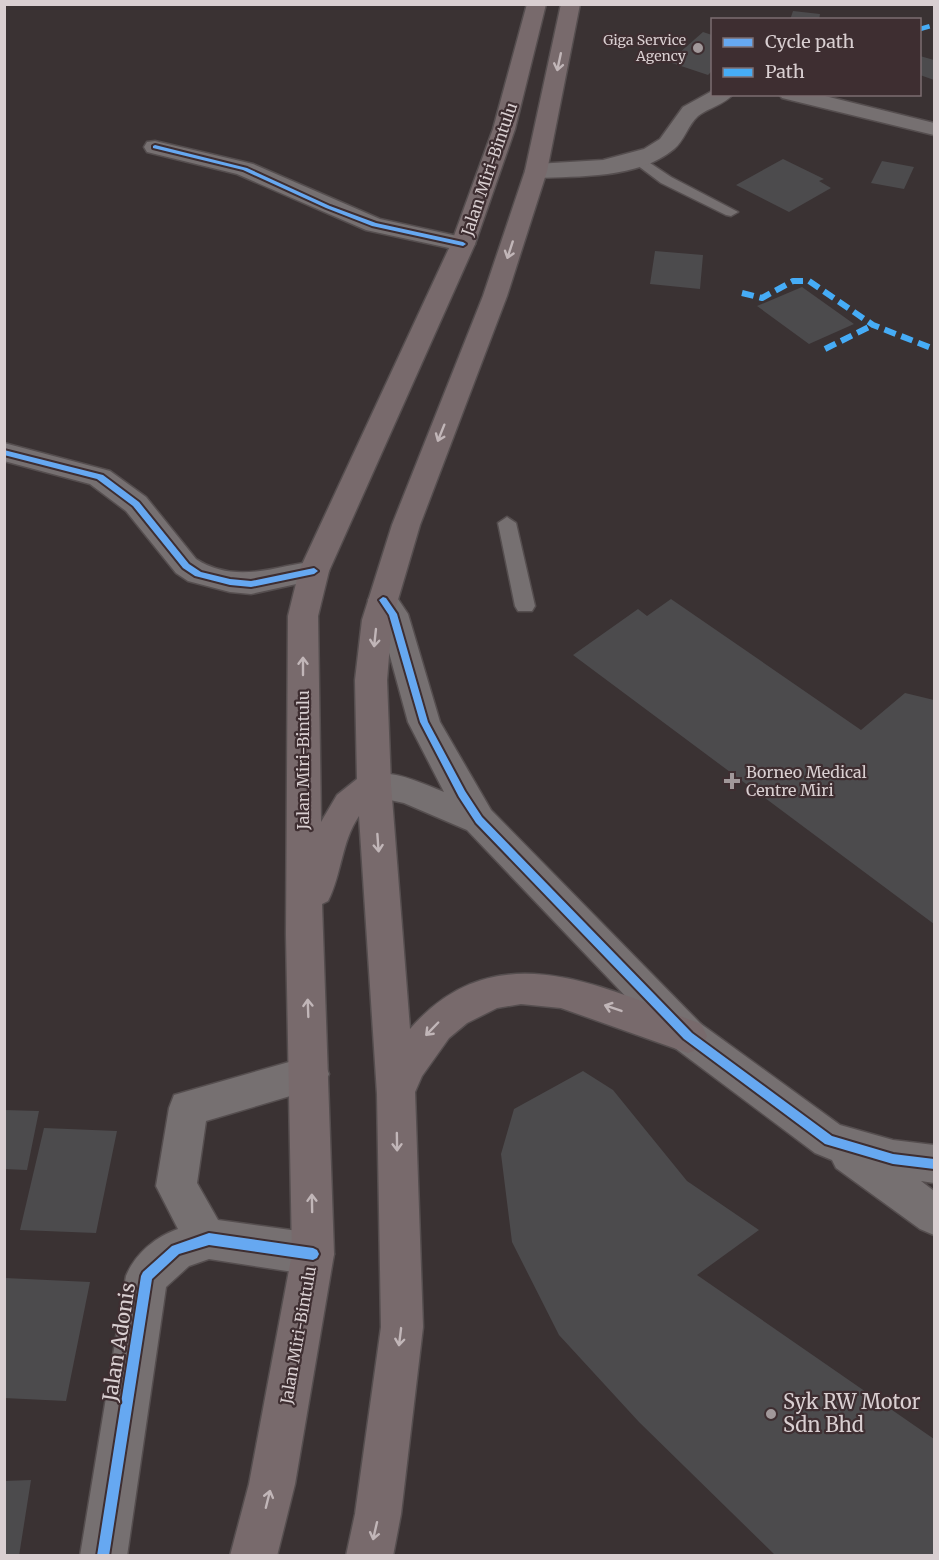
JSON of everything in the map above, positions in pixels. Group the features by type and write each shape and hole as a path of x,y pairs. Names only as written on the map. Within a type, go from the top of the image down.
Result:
{"highway":[{"name":"Jalan Miri-Bintulu","path":"254,1556 272,1484 313,1254 310,1074 304,934 303,616 314,571 463,244 504,129 537,4"},
{"path":"369,1556 378,1514 402,1327 396,1094 374,785 371,680 377,620 406,525 495,296 536,171 571,4"},
{"path":"304,934 329,841 340,815 356,794 374,785"},
{"path":"396,1094 414,1051 435,1025 462,1006 504,990 550,989 612,1008 687,1036"}],"street":[{"path":"536,171 601,167 638,159 668,144 677,127 701,102 718,96"},
{"path":"801,96 934,129"},
{"path":"155,147 245,169 328,207 374,225 463,244"},
{"path":"4,452 100,477 136,504 186,566 198,574 230,582 251,584 314,571"},
{"path":"383,600 396,623 424,723 462,794 479,820 687,1036 934,1215"},
{"path":"374,785 408,791 479,820"},
{"path":"207,1240 176,1186 188,1108 310,1074"},
{"path":"829,1140 893,1159 934,1164"},
{"name":"Jalan Adonis","path":"103,1556 147,1276 176,1250 207,1240 313,1254"}],"lane":[{"path":"638,159 666,180 731,212"},
{"path":"507,523 525,606"}],"building":[{"path":"793,11 820,14 819,18 791,18"},
{"name":"Giga Service Agency","path":"703,32 711,35 711,72 708,75 669,62"},
{"path":"921,56 934,60 934,80 921,75"},
{"path":"783,159 824,179 819,181 831,188 789,212 736,185"},
{"path":"882,161 914,167 904,189 871,183"},
{"path":"655,251 703,255 700,289 650,284"},
{"path":"802,287 854,324 809,344 757,306"},
{"path":"671,599 861,730 905,693 934,700 934,924 573,655 638,609 647,616"},
{"path":"583,1071 613,1090 687,1181 759,1230 697,1275 934,1439 934,1556 776,1556 639,1422 559,1335 512,1242 501,1154 514,1109"},
{"path":"4,1110 39,1111 27,1170 4,1169"},
{"path":"44,1128 117,1131 96,1233 20,1230"},
{"path":"5,1278 90,1282 66,1401 4,1398"},
{"path":"31,1480 19,1556 4,1556 4,1481"}],"marked path":[{"path":"921,29 934,25"},
{"path":"742,293 762,298 793,281 809,281 873,325 934,349"},
{"path":"825,349 873,325"}],"cycle path":[{"path":"155,147 245,169 328,207 374,225 463,244"},
{"path":"4,452 100,477 136,504 186,566 198,574 230,582 251,584 314,571"},
{"path":"383,600 393,614 424,722 462,794 479,820 688,1036 829,1140 893,1159 934,1164"},
{"path":"103,1556 147,1276 176,1250 209,1239 313,1254"}],"place":[{"name":"Giga Service Agency","path":"698,48"},
{"name":"Borneo Medical Centre Miri","path":"732,781"},
{"name":"Syk RW Motor Sdn Bhd","path":"771,1414"}]}
